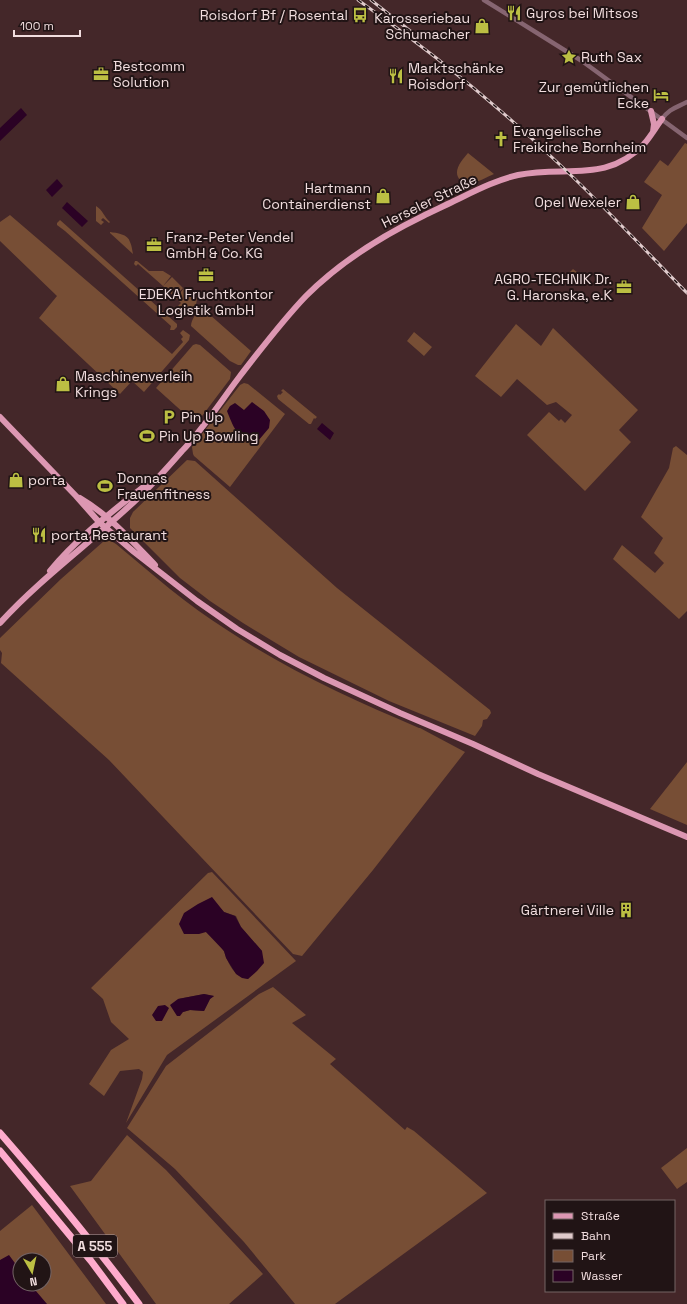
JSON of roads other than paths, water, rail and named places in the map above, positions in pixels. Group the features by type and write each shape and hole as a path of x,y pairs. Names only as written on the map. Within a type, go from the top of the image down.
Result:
{"highway":[{"name":"A 555","path":"0,1133 54,1196 139,1304"},
{"name":"A 555","path":"0,1151 91,1261 123,1304"}],"main road":[{"path":"650,111 654,124 653,132"},
{"name":"Herseler Straße","path":"162,472 189,444 279,327 306,296 337,268 379,240 423,216 504,179 538,172 585,171 612,166 622,161 644,144 662,119"},
{"path":"0,417 99,522 134,552 197,601 237,629 324,678 538,774 687,837"},
{"path":"0,623 88,531 162,472"},
{"path":"42,580 62,565 106,527 139,497 162,472"},
{"path":"76,496 91,504 107,516 169,579"}],"street":[{"path":"484,0 582,61 687,138"},
{"path":"662,119 666,113 687,102"}],"water":[{"path":"21,108 27,115 0,141 0,128"},
{"path":"57,179 63,186 52,197 46,190"},
{"path":"67,202 88,221 82,227 62,208"},
{"path":"252,402 264,411 270,420 269,428 258,441 246,440 241,437 234,428 227,411 230,406 235,403 244,410"},
{"path":"322,423 334,433 330,440 317,429"},
{"path":"212,897 224,912 235,916 241,927 262,951 264,963 248,979 242,978 236,974 226,958 224,951 206,932 199,934 184,934 179,924 184,913"},
{"path":"204,994 214,996 210,999 204,1011 190,1010 183,1012 180,1016 177,1016 170,1005 178,999"},
{"path":"165,1005 169,1008 162,1021 156,1021 152,1015 158,1006"},
{"path":"9,1255 12,1259 12,1292 37,1292 47,1304 0,1304 0,1260"}],"railway":[{"path":"358,0 435,57 534,140 590,194 687,293"},
{"path":"371,0 418,37"}],"place":[{"name":"Gyros bei Mitsos","path":"514,13"},
{"name":"Roisdorf Bf / Rosental","path":"360,15"},
{"name":"Karosseriebau Schumacher","path":"482,26"},
{"name":"Ruth Sax","path":"569,57"},
{"name":"Bestcomm Solution","path":"101,74"},
{"name":"Marktschänke Roisdorf","path":"396,76"},
{"name":"Zur gemütlichen Ecke","path":"661,95"},
{"name":"Evangelische Freikirche Bornheim","path":"501,139"},
{"name":"Hartmann Containerdienst","path":"383,196"},
{"name":"Opel Wexeler","path":"633,202"},
{"name":"Franz-Peter Vendel GmbH & Co. KG","path":"154,245"},
{"name":"EDEKA Fruchtkontor Logistik GmbH","path":"206,275"},
{"name":"AGRO-TECHNIK Dr. G. Haronska, e.K","path":"624,287"},
{"name":"Maschinenverleih Krings","path":"63,384"},
{"name":"Pin Up","path":"169,417"},
{"name":"Pin Up Bowling","path":"147,436"},
{"name":"porta","path":"16,480"},
{"name":"Donnas Frauenfitness","path":"105,486"},
{"name":"porta Restaurant","path":"39,535"},
{"name":"Gärtnerei Ville","path":"626,910"}]}
